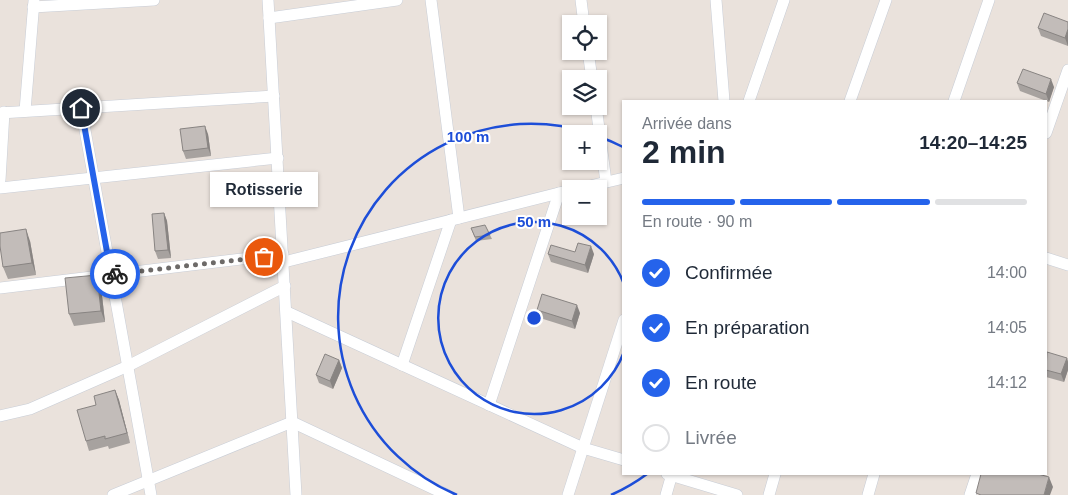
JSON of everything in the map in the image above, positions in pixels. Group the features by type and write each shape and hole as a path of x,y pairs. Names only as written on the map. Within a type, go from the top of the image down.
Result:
{"street":[{"path":"25,111 33,4 154,0"},
{"path":"268,0 296,495"},
{"path":"269,18 397,0"},
{"path":"402,365 455,219 431,0"},
{"path":"581,0 583,15"},
{"path":"716,0 724,100"},
{"path":"749,100 784,0"},
{"path":"850,100 886,0"},
{"path":"954,100 989,0"},
{"path":"1047,130 1068,70"},
{"path":"0,180 2,113 274,96"},
{"path":"81,108 151,495"},
{"path":"597,115 606,180"},
{"path":"0,188 278,158"},
{"path":"607,182 622,178"},
{"path":"0,288 111,274 284,258 562,192"},
{"path":"490,405 559,193"},
{"path":"1047,258 1068,265"},
{"path":"0,416 30,409 128,366 285,286"},
{"path":"287,312 583,448 622,459"},
{"path":"568,495 622,326"},
{"path":"113,495 292,422 447,495"},
{"path":"666,495 671,475"},
{"path":"674,475 737,495"},
{"path":"769,495 775,475"},
{"path":"868,495 874,475"},
{"path":"970,495 977,475"}],"building":[{"path":"1044,13 1068,22 1065,38 1038,28"},
{"path":"1023,69 1051,79 1046,94 1017,83"},
{"path":"205,126 208,148 183,151 180,129"},
{"path":"164,213 168,250 155,251 152,214"},
{"path":"485,225 490,235 475,237 471,228"},
{"path":"26,229 32,263 3,267 0,233"},
{"path":"578,243 591,246 585,265 548,254 551,245 575,252"},
{"path":"97,275 101,311 69,314 65,278"},
{"path":"542,294 577,305 572,321 537,310"},
{"path":"1047,352 1067,358 1061,374 1047,370"},
{"path":"325,354 339,360 330,381 316,375"},
{"path":"115,390 127,433 105,439 105,436 86,441 77,410 96,405 94,396"},
{"path":"981,475 1042,475 1049,477 1044,495 981,495 976,493"}],"way so far":[{"path":"115,274 264,257"}],"place":[{"name":"Rotisserie","path":"264,257"}],"route":[{"path":"81,108 111,274 115,274"}]}
